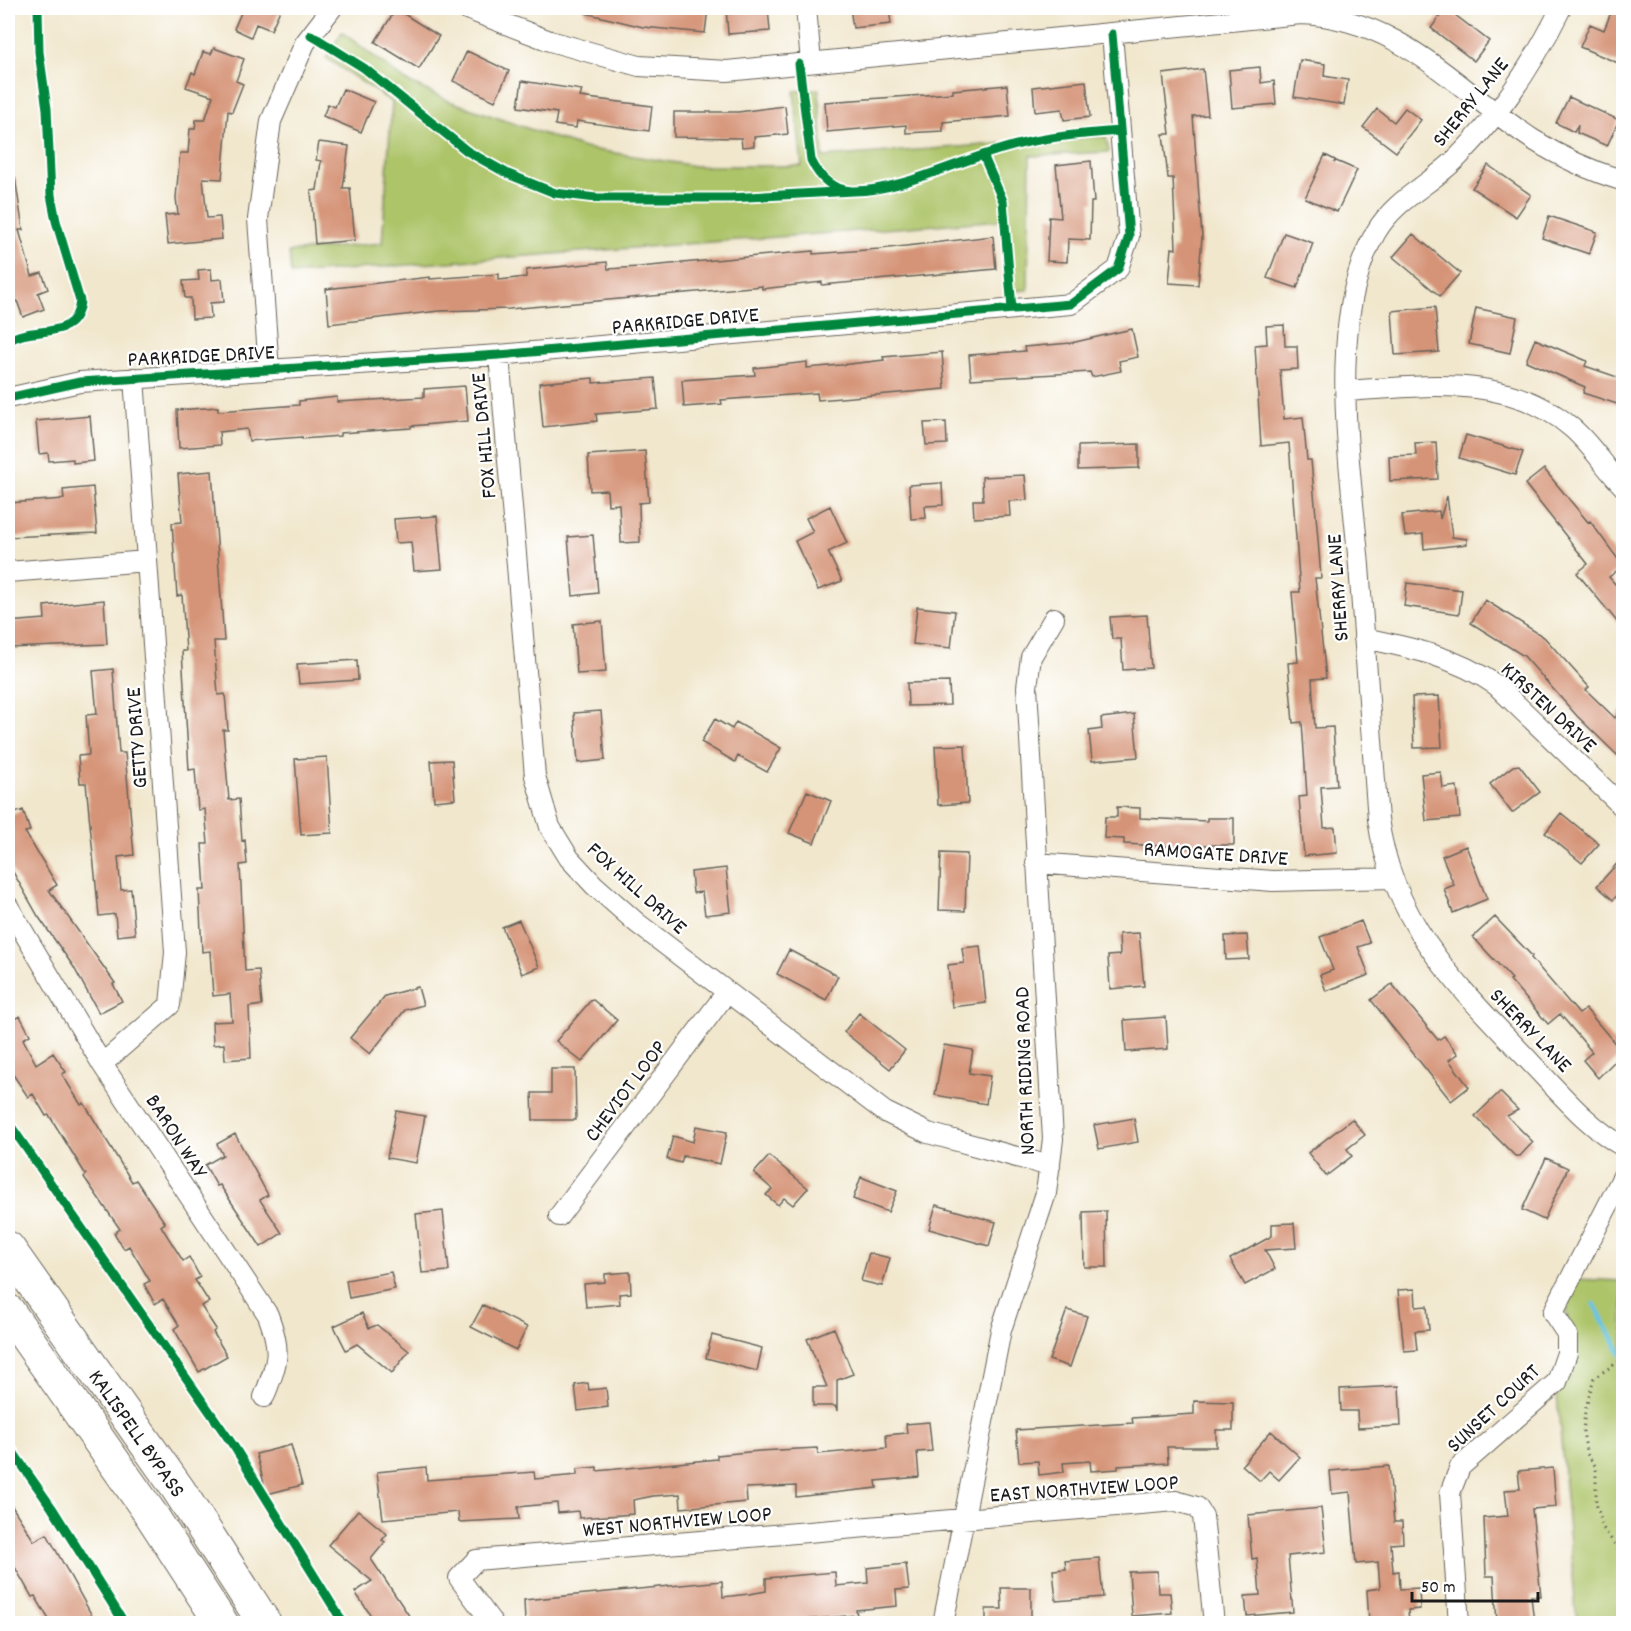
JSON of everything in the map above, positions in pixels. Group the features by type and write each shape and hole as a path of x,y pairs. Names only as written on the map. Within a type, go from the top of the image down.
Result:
{"highway":[{"name":"KALISPELL BYPASS","path":"8,1248 178,1489 265,1623"},
{"name":"KALISPELL BYPASS","path":"8,1311 152,1516 222,1623"}],"street":[{"path":"269,370 258,219 271,121 305,43 332,8"},
{"path":"465,8 550,41 639,66 727,71 1301,14 1336,17 1354,21 1389,36 1495,112 1563,157 1623,182"},
{"path":"806,8 812,62"},
{"name":"SHERRY LANE","path":"1561,8 1531,63 1458,158 1408,195 1376,232 1363,258 1350,309 1347,391 1378,819 1384,855 1392,878 1414,926 1450,978 1577,1111 1611,1140 1623,1147"},
{"name":"PARKRIDGE DRIVE","path":"8,398 60,385 134,378 499,356 1071,304 1118,269 1129,236 1112,34"},
{"name":"FOX HILL DRIVE","path":"499,356 530,740 544,811 569,858 594,885 637,923 855,1091 914,1128 969,1146 1022,1157 1050,1166"},
{"name":"GETTY DRIVE","path":"102,1064 171,1005 175,952 134,378"},
{"path":"1347,391 1457,385 1500,390 1540,404 1558,416 1590,445 1623,487"},
{"path":"8,572 147,561"},
{"name":"NORTH RIDING ROAD","path":"943,1623 1001,1330 1010,1297 1036,1230 1050,1166 1053,1103 1036,863 1027,687 1031,657 1054,618"},
{"name":"KIRSTEN DRIVE","path":"1364,638 1429,652 1479,674 1496,685 1623,807"},
{"name":"RAMOGATE DRIVE","path":"1036,863 1273,881 1392,878"},
{"name":"BARON WAY","path":"8,906 102,1064 268,1315 278,1341 277,1364 264,1397"},
{"name":"CHEVIOT LOOP","path":"559,1216 727,992"},
{"name":"SUNSET COURT","path":"1459,1623 1450,1493 1460,1467 1557,1382 1567,1353 1567,1334 1553,1313 1623,1174"},
{"name":"EAST NORTHVIEW LOOP","path":"963,1520 1176,1501 1187,1502 1197,1507 1206,1527 1214,1623"},
{"name":"WEST NORTHVIEW LOOP","path":"493,1623 459,1578 476,1560 963,1520"}],"path":[{"path":"1623,1359 1594,1378 1585,1411 1583,1432 1587,1454 1596,1467 1596,1503 1603,1528 1623,1557"}],"green space":[{"path":"342,32 406,81 449,101 584,148 695,166 802,166 794,91 819,89 823,157 1106,136 1109,152 1030,156 1028,290 1007,291 1002,220 291,274 289,252 382,243 392,102 326,58"},
{"path":"1577,1279 1623,1281 1623,1623 1577,1623 1557,1395 1575,1361 1566,1312"}],"building":[{"path":"243,8 281,8 271,30 256,24 251,37 234,29"},
{"path":"585,8 708,8 705,33 643,27 585,13"},
{"path":"726,8 768,8 770,31 728,34"},
{"path":"850,8 889,8 891,24 853,28"},
{"path":"1446,8 1489,41 1474,61 1431,28"},
{"path":"396,9 439,36 419,69 375,42"},
{"path":"1612,10 1623,15 1623,51 1618,63 1580,47 1590,24 1604,30"},
{"path":"214,48 244,59 236,81 243,84 232,112 228,111 222,179 203,178 207,218 220,217 222,239 168,244 165,215 178,214 176,198 180,153 188,153 190,129 195,129 196,120 205,120 213,96 186,87 192,72 195,74 203,52 211,54"},
{"path":"467,51 509,71 495,101 453,81"},
{"path":"1300,60 1325,64 1324,76 1348,80 1344,105 1294,97"},
{"path":"1260,67 1261,83 1274,81 1276,104 1232,108 1229,70"},
{"path":"1203,69 1208,115 1193,116 1202,237 1198,285 1169,283 1172,248 1176,249 1173,178 1168,178 1163,134 1170,134 1163,74"},
{"path":"522,81 582,90 580,97 652,106 649,131 577,121 576,128 555,125 557,113 518,107"},
{"path":"1086,81 1090,117 1064,120 1062,109 1035,112 1033,87"},
{"path":"1007,85 1010,116 943,122 943,131 906,133 906,125 827,132 825,102 953,93 953,90"},
{"path":"343,89 374,102 361,132 323,116 328,104 335,107"},
{"path":"1569,97 1619,120 1607,146 1577,133 1578,125 1574,132 1556,123"},
{"path":"785,106 788,134 754,137 754,146 742,147 741,138 674,137 674,112 738,112"},
{"path":"1405,108 1421,120 1396,152 1363,127 1377,109 1394,122"},
{"path":"319,142 349,146 343,188 350,188 355,240 315,244 311,191 317,190 321,161 316,160"},
{"path":"1325,155 1335,160 1334,163 1336,161 1357,170 1337,212 1305,198"},
{"path":"1091,161 1094,202 1091,202 1090,240 1068,239 1067,262 1047,261 1049,217 1061,218 1056,165"},
{"path":"1488,165 1531,195 1516,217 1472,188"},
{"path":"15,177 23,230 19,230 32,276 42,273 48,289 38,293 44,309 23,317 17,301 8,305 8,178"},
{"path":"1549,216 1597,232 1589,254 1542,238"},
{"path":"1284,233 1313,243 1297,288 1267,278"},
{"path":"1413,234 1460,273 1440,296 1393,257"},
{"path":"993,236 996,269 822,285 822,282 762,289 762,286 509,309 439,311 329,324 326,289 430,277 430,279 499,274 499,280 526,277 526,270 607,262 608,269 639,267 813,251 813,254 880,249"},
{"path":"211,269 212,280 222,279 224,302 210,303 211,318 192,319 191,298 185,298 183,281 199,280 198,270"},
{"path":"1435,307 1439,352 1395,355 1392,311"},
{"path":"1476,308 1517,317 1510,353 1469,344"},
{"path":"1284,325 1285,346 1297,346 1298,369 1280,370 1284,419 1303,417 1307,460 1311,460 1321,578 1315,578 1326,678 1312,679 1315,728 1333,727 1337,786 1321,787 1324,828 1335,827 1337,853 1304,856 1299,797 1307,796 1302,722 1293,723 1288,663 1298,662 1292,592 1300,592 1289,443 1261,446 1255,345 1267,344 1266,326"},
{"path":"1132,329 1138,357 1119,361 1121,371 1092,377 1090,372 971,379 969,355 1025,351 1024,347 1071,343"},
{"path":"1535,339 1587,361 1585,366 1623,379 1623,406 1583,393 1585,387 1526,361"},
{"path":"942,352 945,389 818,400 817,393 721,400 722,404 684,407 682,380 755,375 754,368 807,362 807,368 884,360 883,357"},
{"path":"593,378 593,383 655,378 658,409 596,414 597,421 543,427 539,383"},
{"path":"465,386 468,421 340,433 340,436 249,441 247,429 219,432 220,445 179,448 177,410 218,407 218,411 299,405 299,401 337,397 337,402 424,397 424,389"},
{"path":"90,416 94,461 73,463 73,459 49,461 48,453 39,454 36,421"},
{"path":"946,422 947,444 926,445 924,423"},
{"path":"1466,435 1523,452 1515,475 1459,458"},
{"path":"1436,442 1438,479 1390,481 1389,456 1416,455 1415,443"},
{"path":"1139,444 1139,468 1078,470 1078,446"},
{"path":"645,451 649,502 639,503 640,542 621,543 619,504 608,505 607,490 590,491 588,455"},
{"path":"1544,469 1588,522 1590,521 1623,566 1609,577 1623,593 1623,629 1577,573 1588,564 1525,484"},
{"path":"212,471 224,641 214,641 218,695 225,694 228,730 223,730 229,800 239,799 242,841 245,840 247,864 240,865 245,971 259,970 262,1005 249,1007 251,1058 225,1060 224,1044 213,1045 212,1022 232,1021 230,994 213,996 210,951 202,952 199,890 205,890 202,844 208,844 205,809 198,810 195,769 189,770 182,651 186,651 182,595 177,596 172,523 182,522 178,474"},
{"path":"1025,475 1027,500 1009,501 1010,516 974,518 973,500 983,500 982,477"},
{"path":"942,483 943,505 925,506 926,518 911,519 909,485"},
{"path":"93,487 97,533 8,537 8,503 64,499 63,490"},
{"path":"1447,496 1452,537 1467,539 1467,544 1424,549 1423,534 1405,536 1402,515 1439,511 1440,519"},
{"path":"830,506 847,543 828,552 842,581 818,590 795,541 813,532 806,518"},
{"path":"437,516 442,569 414,571 411,542 396,543 394,519"},
{"path":"593,535 598,593 573,596 568,537"},
{"path":"1407,583 1462,590 1459,614 1404,606"},
{"path":"104,600 107,644 8,648 8,622 45,619 44,606"},
{"path":"1485,600 1544,637 1589,687 1586,690 1615,718 1623,709 1623,748 1617,755 1577,716 1524,656 1471,623"},
{"path":"917,607 955,611 951,648 913,644"},
{"path":"1147,615 1151,668 1123,670 1121,639 1112,639 1110,617"},
{"path":"602,621 606,672 577,674 573,624"},
{"path":"357,660 358,680 299,684 297,664"},
{"path":"113,669 119,753 125,753 134,855 118,857 121,890 131,889 135,934 117,936 115,914 99,916 86,783 80,783 78,756 89,755 86,715 97,714 93,671"},
{"path":"949,682 950,705 908,706 907,683"},
{"path":"1439,696 1442,747 1414,748 1412,697"},
{"path":"601,711 605,760 578,763 574,713"},
{"path":"1134,714 1138,757 1092,761 1089,731 1102,729 1101,718"},
{"path":"715,719 732,729 736,722 781,748 767,772 738,756 735,762 701,742"},
{"path":"965,745 968,803 938,805 935,746"},
{"path":"327,757 332,833 301,835 295,759"},
{"path":"452,760 455,799 434,801 431,761"},
{"path":"1519,765 1540,792 1512,813 1490,784 1513,766"},
{"path":"1441,772 1443,788 1457,786 1460,818 1426,821 1421,774"},
{"path":"807,791 831,801 814,843 789,833"},
{"path":"1117,807 1140,808 1140,818 1207,821 1207,818 1234,818 1234,845 1200,845 1200,848 1124,844 1124,839 1104,838 1105,817 1117,817"},
{"path":"23,810 30,831 25,832 57,885 49,890 115,983 113,984 122,1001 99,1013 73,966 38,916 8,863 8,816"},
{"path":"1561,813 1599,844 1582,863 1545,833"},
{"path":"1466,846 1487,899 1453,913 1444,889 1454,885 1442,856"},
{"path":"941,853 967,854 965,911 939,910"},
{"path":"1623,857 1623,889 1613,900 1597,886"},
{"path":"726,868 731,912 705,915 702,892 693,893 691,872"},
{"path":"1495,917 1532,956 1531,958 1579,1014 1586,1009 1623,1053 1598,1078 1583,1060 1592,1052 1560,1014 1548,1024 1510,980 1512,979 1473,937"},
{"path":"519,920 539,967 522,974 502,927"},
{"path":"1361,921 1370,943 1358,947 1369,975 1326,991 1320,975 1333,970 1320,937"},
{"path":"1139,933 1144,986 1110,989 1108,956 1120,955 1119,934"},
{"path":"1247,935 1249,959 1226,960 1225,936"},
{"path":"980,946 986,1003 952,1007 948,965 964,963 962,948"},
{"path":"789,950 838,976 826,1000 777,974"},
{"path":"1392,984 1438,1040 1444,1036 1458,1054 1449,1060 1469,1087 1451,1101 1371,1000"},
{"path":"418,987 423,1005 405,1010 370,1054 350,1038 385,996"},
{"path":"592,999 617,1020 582,1062 556,1041"},
{"path":"859,1013 905,1050 890,1069 844,1032"},
{"path":"20,1016 30,1035 23,1039 36,1064 53,1053 66,1072 62,1074 81,1105 84,1103 132,1182 136,1180 165,1223 161,1226 183,1261 189,1257 200,1277 195,1280 209,1302 201,1306 216,1329 213,1332 227,1356 199,1372 174,1329 179,1325 163,1299 155,1304 144,1284 150,1281 129,1246 124,1249 114,1233 120,1229 84,1177 86,1175 49,1115 46,1116 33,1094 28,1097 8,1067 8,1022"},
{"path":"1166,1017 1168,1049 1126,1052 1124,1020"},
{"path":"944,1045 973,1050 969,1073 990,1076 986,1104 935,1095"},
{"path":"551,1069 575,1069 576,1120 533,1120 532,1093 551,1093"},
{"path":"1500,1092 1518,1110 1507,1116 1533,1142 1520,1156 1515,1156 1475,1116"},
{"path":"396,1111 425,1116 416,1163 387,1158"},
{"path":"1134,1118 1138,1142 1099,1149 1094,1125"},
{"path":"1352,1119 1365,1135 1347,1149 1352,1156 1326,1176 1308,1153"},
{"path":"696,1126 727,1132 720,1164 683,1156 681,1163 667,1159 673,1136 693,1142"},
{"path":"235,1134 268,1195 260,1200 282,1233 261,1247 220,1185 217,1186 205,1165 223,1155 217,1144"},
{"path":"769,1156 808,1188 793,1205 784,1198 778,1205 766,1195 772,1189 754,1173"},
{"path":"1546,1158 1568,1168 1544,1220 1522,1210"},
{"path":"861,1177 897,1191 888,1212 853,1199"},
{"path":"936,1205 996,1222 989,1246 929,1229"},
{"path":"443,1211 449,1271 422,1273 416,1214"},
{"path":"1106,1211 1107,1267 1084,1267 1083,1212"},
{"path":"1294,1223 1296,1248 1265,1250 1275,1269 1245,1285 1230,1259 1272,1236 1272,1224"},
{"path":"869,1253 890,1258 882,1286 861,1281"},
{"path":"391,1272 395,1289 349,1298 346,1280"},
{"path":"630,1272 631,1293 619,1294 620,1304 586,1307 584,1284 605,1282 605,1274"},
{"path":"1415,1289 1416,1307 1427,1306 1429,1330 1415,1331 1417,1350 1404,1351 1398,1290"},
{"path":"483,1305 527,1327 516,1350 471,1327"},
{"path":"1067,1310 1087,1316 1070,1367 1049,1360"},
{"path":"362,1313 369,1328 377,1325 409,1351 392,1373 357,1344 346,1350 334,1326"},
{"path":"834,1328 853,1374 837,1380 837,1411 835,1406 813,1406 813,1387 827,1387 807,1339"},
{"path":"712,1335 762,1348 757,1371 706,1358"},
{"path":"588,1383 589,1390 606,1388 608,1407 578,1411 575,1385"},
{"path":"1399,1386 1401,1426 1358,1428 1357,1411 1341,1411 1340,1389"},
{"path":"1194,1401 1233,1402 1233,1430 1216,1430 1216,1447 1167,1447 1168,1463 1118,1466 1118,1469 1091,1471 1090,1461 1063,1463 1064,1472 1039,1475 1038,1461 1019,1462 1016,1430 1133,1423 1132,1418 1194,1414"},
{"path":"929,1422 932,1451 917,1452 919,1477 876,1481 877,1488 796,1497 796,1486 746,1488 747,1502 681,1508 680,1494 653,1496 633,1500 634,1514 579,1518 578,1511 558,1513 557,1503 518,1507 519,1519 459,1522 458,1512 383,1519 377,1472 426,1467 427,1480 534,1472 535,1479 577,1475 577,1469 597,1467 597,1471 717,1459 717,1455 759,1451 817,1448 818,1454 887,1448 886,1435 907,1433 906,1424"},
{"path":"1271,1431 1300,1457 1279,1480 1269,1471 1260,1481 1242,1465"},
{"path":"291,1445 302,1485 267,1494 256,1454"},
{"path":"1389,1466 1394,1522 1402,1522 1403,1543 1391,1544 1393,1572 1399,1571 1400,1589 1419,1588 1420,1609 1408,1610 1409,1623 1369,1623 1367,1590 1380,1588 1378,1562 1356,1564 1350,1492 1332,1494 1330,1471"},
{"path":"1553,1468 1556,1507 1532,1509 1541,1596 1531,1596 1534,1623 1497,1623 1494,1576 1486,1576 1484,1518 1508,1516 1505,1490 1520,1489 1518,1471"},
{"path":"8,1500 34,1541 47,1534 96,1623 51,1623 35,1596 32,1597 8,1555"},
{"path":"1321,1508 1326,1552 1288,1556 1293,1612 1247,1616 1245,1596 1260,1595 1257,1558 1252,1559 1248,1515"},
{"path":"358,1510 387,1534 382,1540 385,1542 371,1559 414,1623 376,1623 355,1592 372,1581 328,1545"},
{"path":"1099,1558 1103,1597 1056,1601 1053,1570 1066,1569 1065,1561"},
{"path":"906,1564 909,1589 896,1590 897,1606 856,1610 857,1615 773,1623 525,1622 524,1600 722,1581 723,1597 766,1591 766,1578 835,1572 836,1586 868,1583 867,1568"},
{"path":"1157,1571 1158,1593 1170,1593 1172,1613 1132,1616 1129,1572"},
{"path":"1001,1588 1031,1588 1031,1623 986,1623 986,1609 1002,1609"}],"waterway":[{"path":"1594,1304 1624,1359"}],"cycle path":[{"path":"8,341 30,333 62,328 71,323 77,314 80,301 56,221 51,195 47,109 39,52 38,8"},
{"path":"8,398 80,382 499,355 1071,304 1118,269 1129,236 1112,34"},
{"path":"311,35 364,68 467,151 508,174 555,193 596,198 730,198 853,191"},
{"path":"799,64 811,160 827,182 845,190 888,187 1016,145 1045,139 1120,131"},
{"path":"983,155 1003,201 1012,309"},
{"path":"8,1122 235,1448 344,1624"},
{"path":"8,1445 52,1508 125,1624"}]}
